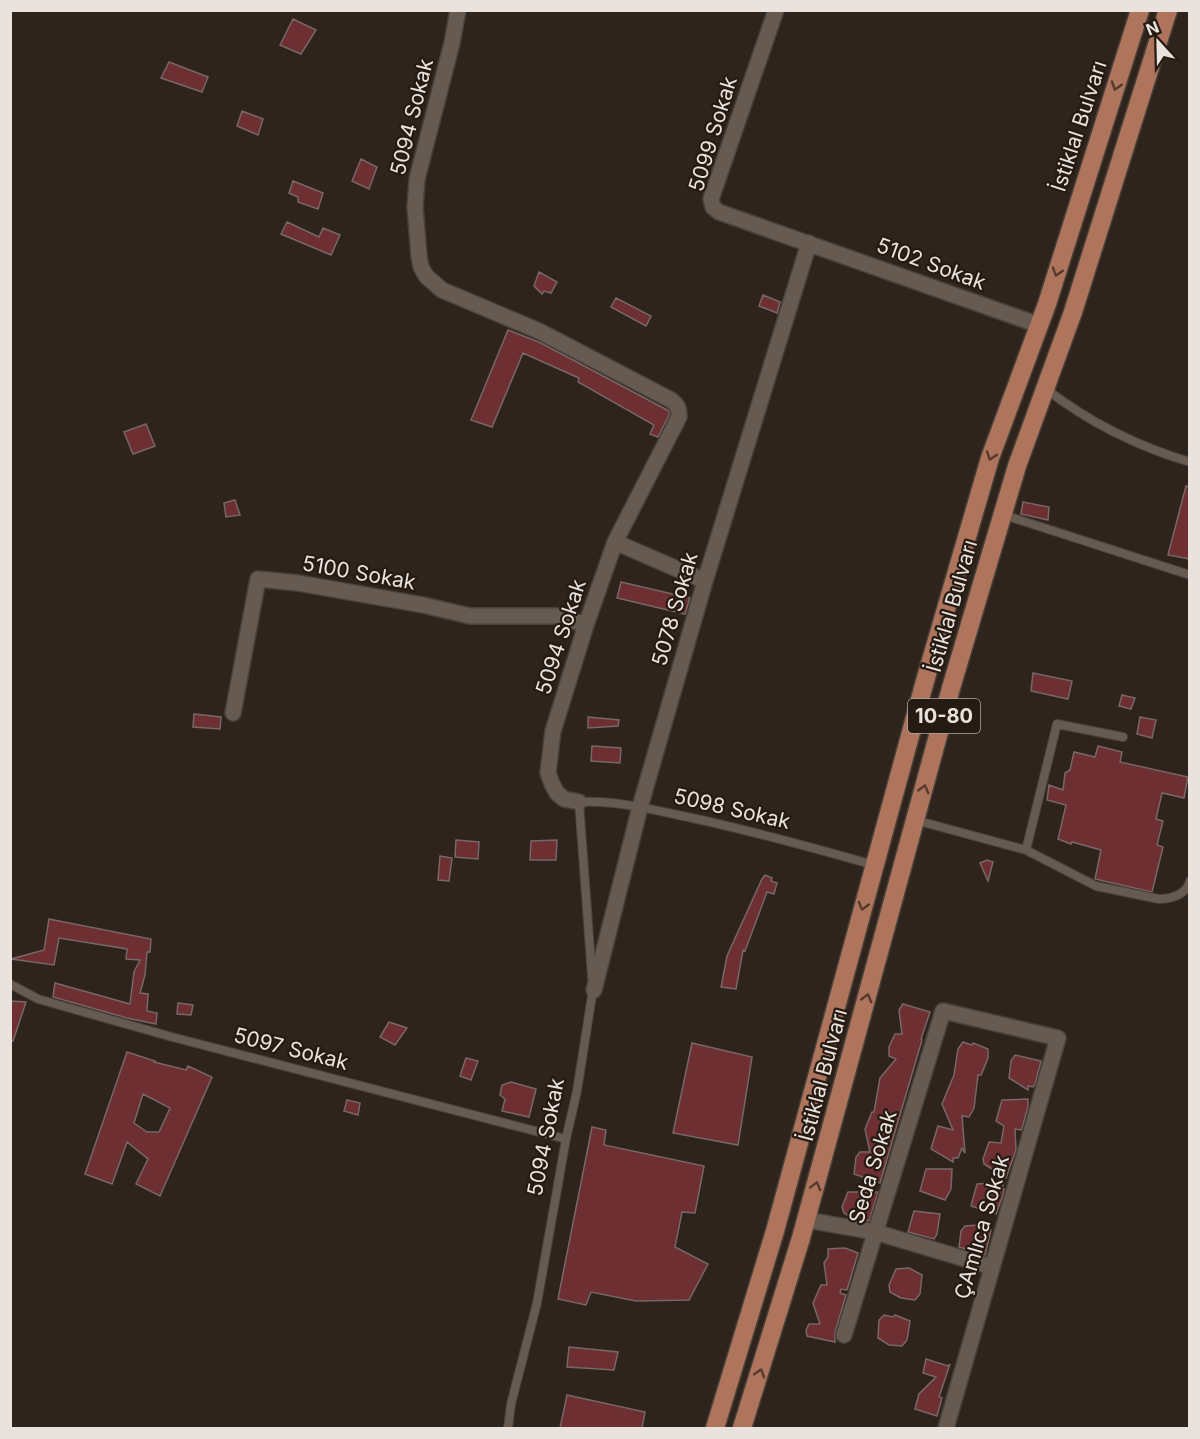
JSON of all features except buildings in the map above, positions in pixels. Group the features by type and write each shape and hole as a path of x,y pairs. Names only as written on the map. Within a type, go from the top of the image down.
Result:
{"main road":[{"name":"İstiklal Bulvarı","path":"715,1428 775,1231 925,681 990,458 1039,325 1140,10"},
{"name":"İstiklal Bulvarı","path":"742,1428 807,1220 951,688 1002,514 1073,312 1168,10"}],"street":[{"name":"5094 Sokak","path":"458,10 452,43 417,179 415,207 421,267 426,276 442,290 539,331 661,394 677,405 679,417 615,542 553,731 548,773 557,793 564,799 579,802"},
{"name":"5099 Sokak","path":"776,10 711,199 713,207 718,212 809,243"},
{"name":"5102 Sokak","path":"809,243 1039,325"},
{"name":"5078 Sokak","path":"594,990 640,807 705,581 809,243"},
{"path":"615,542 705,581"},
{"name":"5100 Sokak","path":"233,713 258,579 310,585 423,605 470,616 558,616 586,625"},
{"name":"ÇAmlıca Sokak","path":"943,1011 1058,1038 946,1428"},
{"name":"Seda Sokak","path":"844,1335 943,1011"},
{"path":"807,1220 875,1232 992,1267"}],"lane":[{"path":"1045,388 1084,416 1107,429 1155,451 1190,462"},
{"path":"1002,514 1190,574"},
{"path":"1026,850 1057,724 1124,738"},
{"name":"5098 Sokak","path":"579,802 604,801 731,826 874,865"},
{"name":"5094 Sokak","path":"508,1428 511,1404 537,1303 594,990 579,802"},
{"path":"915,820 1026,850 1096,886 1160,899 1179,894 1189,886 1190,881"},
{"name":"5097 Sokak","path":"10,984 38,999 171,1037 566,1139"}]}
